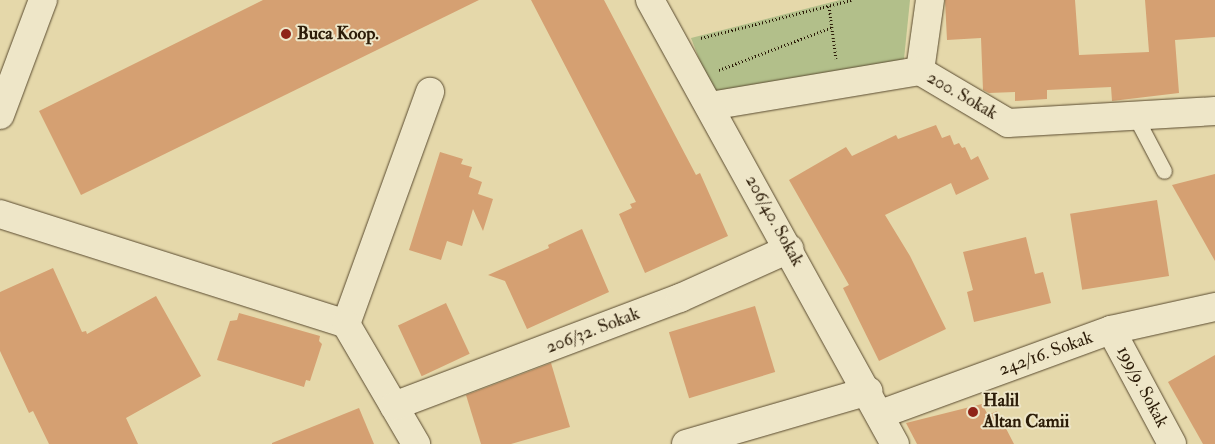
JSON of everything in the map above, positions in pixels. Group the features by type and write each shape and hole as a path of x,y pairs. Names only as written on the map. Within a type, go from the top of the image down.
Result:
{"street":[{"path":"0,115 44,0"},
{"name":"206/40. Sokak","path":"650,0 874,402 895,444"},
{"path":"920,71 930,0"},
{"name":"200. Sokak","path":"710,106 920,71 1008,123 1215,111"},
{"path":"346,324 430,92"},
{"path":"0,214 346,324 416,444"},
{"name":"206/32. Sokak","path":"394,406 680,298 789,249"},
{"name":"242/16. Sokak","path":"686,444 874,402 1111,330 1215,307"},
{"name":"199/9. Sokak","path":"1111,330 1172,444"}],"lane":[{"path":"1135,116 1164,171"}],"path":[{"path":"676,45 851,0"},
{"path":"829,6 839,85"},
{"path":"695,80 832,27"}],"green space":[{"path":"840,0 910,0 903,69 715,100 691,38"}],"building":[{"path":"263,0 479,0 81,195 39,111"},
{"path":"531,0 604,0 696,175 700,173 728,236 645,273 619,214 632,208 630,204 636,202"},
{"path":"945,0 1075,0 1079,55 1149,52 1145,0 1215,0 1215,37 1175,40 1179,93 1112,101 1111,87 1047,90 1047,99 1015,101 1015,92 989,93 983,90 981,38 947,40"},
{"path":"936,125 942,138 950,135 954,145 959,143 962,148 965,147 971,160 978,156 989,179 956,195 951,183 885,215 910,256 946,329 879,361 843,288 849,285 789,180 846,147 852,156 896,135 898,139"},
{"path":"440,152 463,159 461,164 472,167 469,177 482,182 478,194 493,199 483,231 473,209 462,246 447,241 441,260 409,250"},
{"path":"1215,174 1215,261 1172,185"},
{"path":"1157,200 1169,276 1082,290 1070,214"},
{"path":"582,229 609,292 527,329 505,281 488,275 549,248 548,245"},
{"path":"1026,237 1035,274 1043,272 1051,303 974,322 967,292 973,290 963,252"},
{"path":"53,268 82,332 86,331 87,334 156,296 201,376 126,418 138,444 49,444 33,411 29,413 0,351 0,292"},
{"path":"446,303 470,354 422,376 398,325"},
{"path":"755,306 775,372 689,398 669,332"},
{"path":"239,313 320,336 319,341 322,344 310,381 306,380 304,387 217,360 230,321 237,320"},
{"path":"1215,355 1215,444 1203,444 1168,382"},
{"path":"551,363 570,427 511,444 481,444 466,395"},
{"name":"Halil Altan Camii","path":"982,404 988,415 997,411 1014,444 917,444 906,423"},
{"path":"359,408 374,444 272,444 272,443"}],"place":[{"name":"Buca Koop.","path":"286,34"},
{"name":"Halil Altan Camii","path":"973,412"}]}
